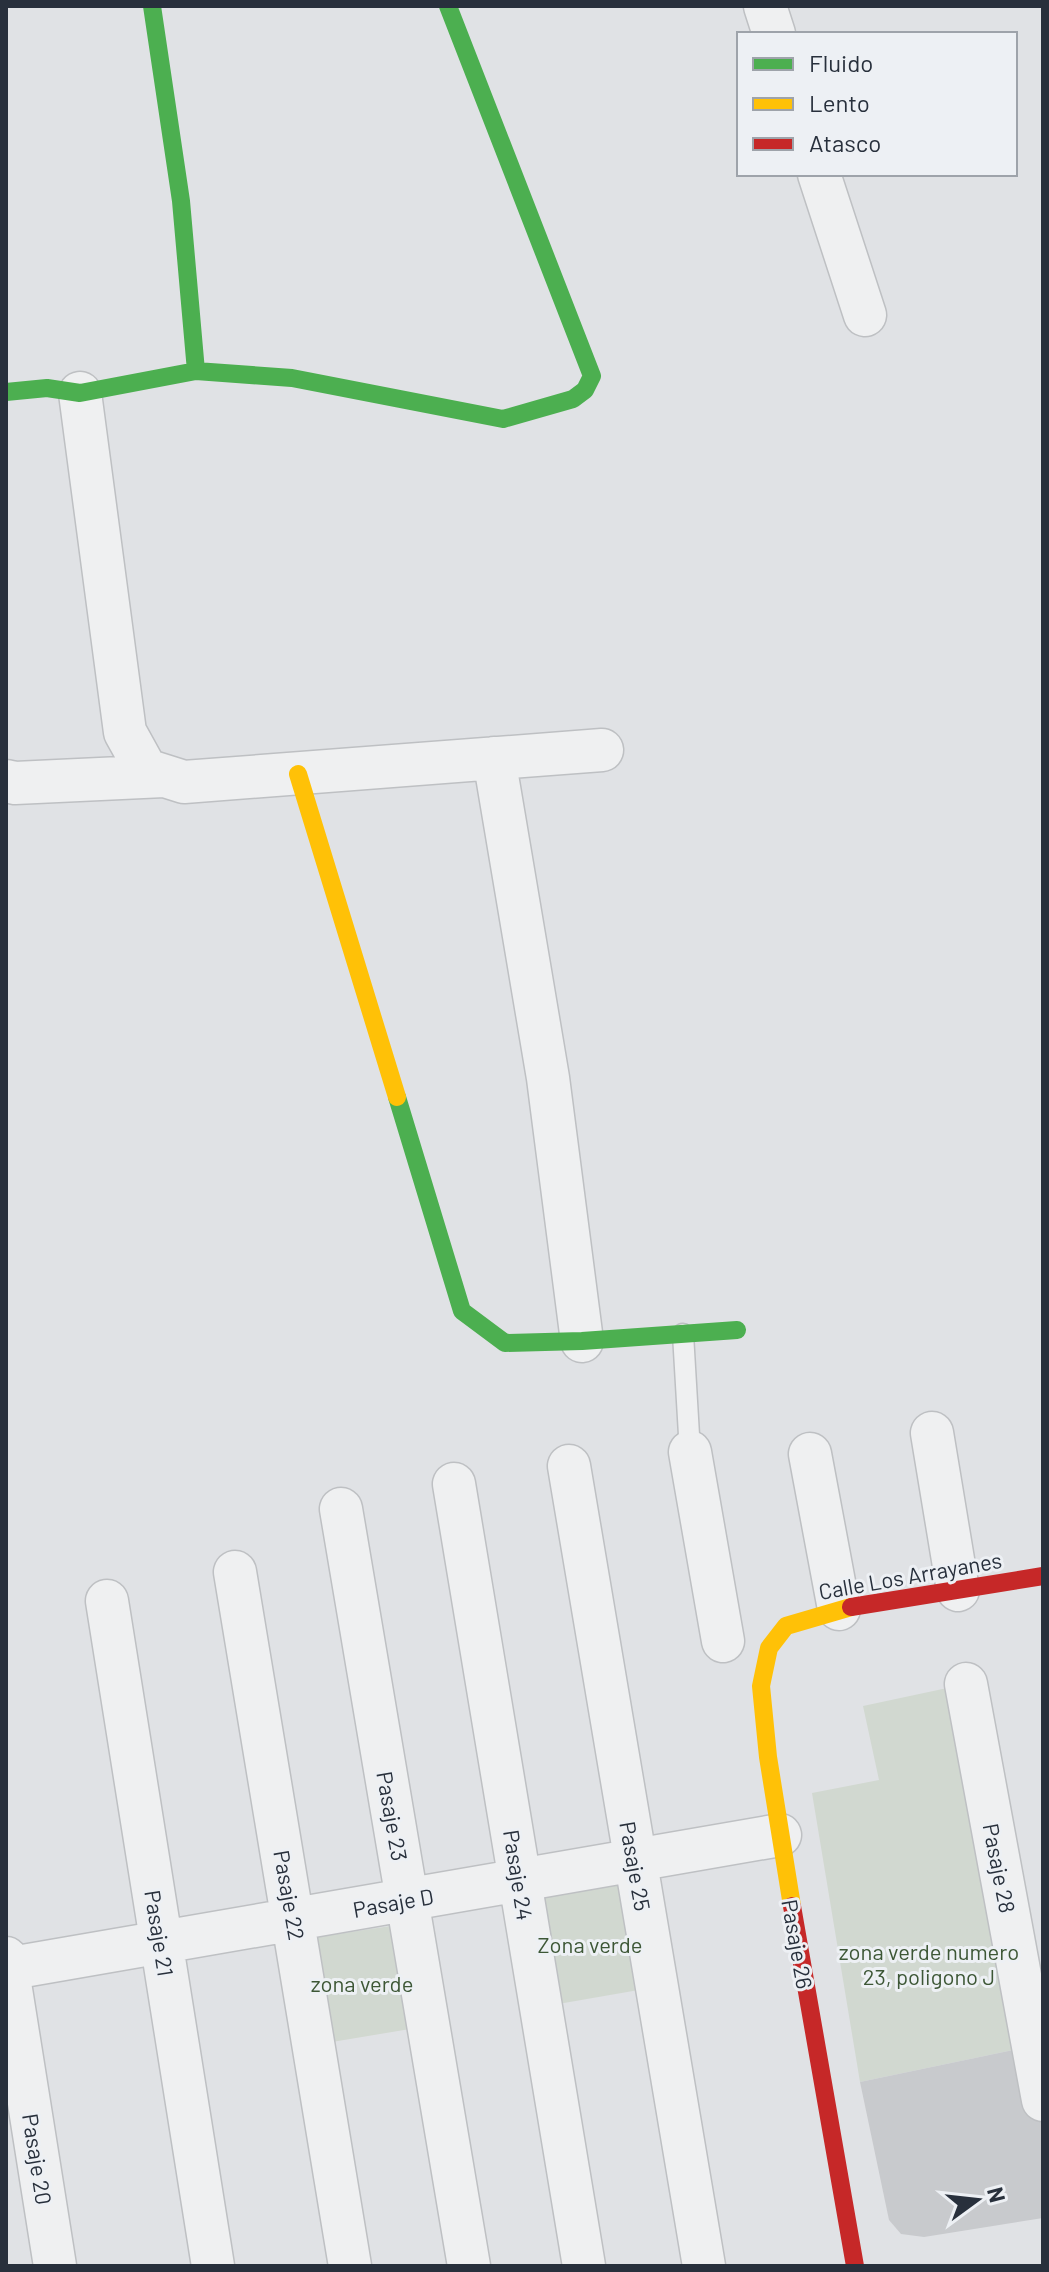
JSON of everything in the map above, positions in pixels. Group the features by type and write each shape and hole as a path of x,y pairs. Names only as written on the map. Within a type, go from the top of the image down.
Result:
{"street":[{"path":"152,6 181,201 196,371"},
{"path":"6,392 47,388 80,393 196,371 292,378 503,419 573,399 585,390 592,376 448,6"},
{"path":"765,6 773,32"},
{"path":"820,176 865,315"},
{"path":"80,393 125,732 146,770 184,782 602,750"},
{"path":"494,758 548,1078 582,1341"},
{"path":"298,774 462,1311 505,1343 737,1330"},
{"path":"6,781 164,776"},
{"path":"932,1433 958,1590"},
{"path":"690,1452 723,1641"},
{"path":"810,1454 839,1609"},
{"name":"Pasaje 25","path":"569,1466 704,2266"},
{"name":"Pasaje 24","path":"454,1484 584,2266"},
{"name":"Pasaje 23","path":"341,1509 469,2266"},
{"name":"Pasaje 22","path":"235,1572 350,2266"},
{"name":"Calle Los Arrayanes","path":"786,1626 839,1609 1043,1576"},
{"name":"Pasaje 21","path":"107,1601 213,2266"},
{"name":"Pasaje 26","path":"786,1626 769,1648 761,1686 780,1835 855,2266"},
{"name":"Pasaje 28","path":"966,1684 1043,2100"},
{"name":"Pasaje D","path":"7,1965 162,1942 780,1835"},
{"name":"Pasaje 20","path":"7,1965 55,2266"}],"lane":[{"path":"683,1334 690,1452"}],"green space":[{"name":"zona verde numero 23, poligono J","path":"966,1684 1033,2046 860,2082 812,1793 879,1780 863,1706"},
{"name":"Zona verde","path":"639,1881 656,1987 541,2007 523,1900"},
{"name":"zona verde","path":"411,1923 428,2026 314,2045 297,1940"}],"building":[{"path":"1033,2046 1043,2100 1043,2218 924,2237 901,2234 889,2220 860,2082"}],"traffic: fast":[{"path":"152,6 181,201 196,371"},
{"path":"6,392 47,388 80,393 196,371 292,378 503,419 573,399 585,390 592,376 448,6"},
{"path":"397,1097 462,1311 505,1343 737,1330"}],"traffic: slow":[{"path":"298,774 397,1097"},
{"path":"792,1906 768,1757 761,1686 769,1648 786,1626 851,1607"}],"traffic: jam":[{"path":"851,1607 1043,1576"},
{"path":"792,1906 855,2266"}]}
